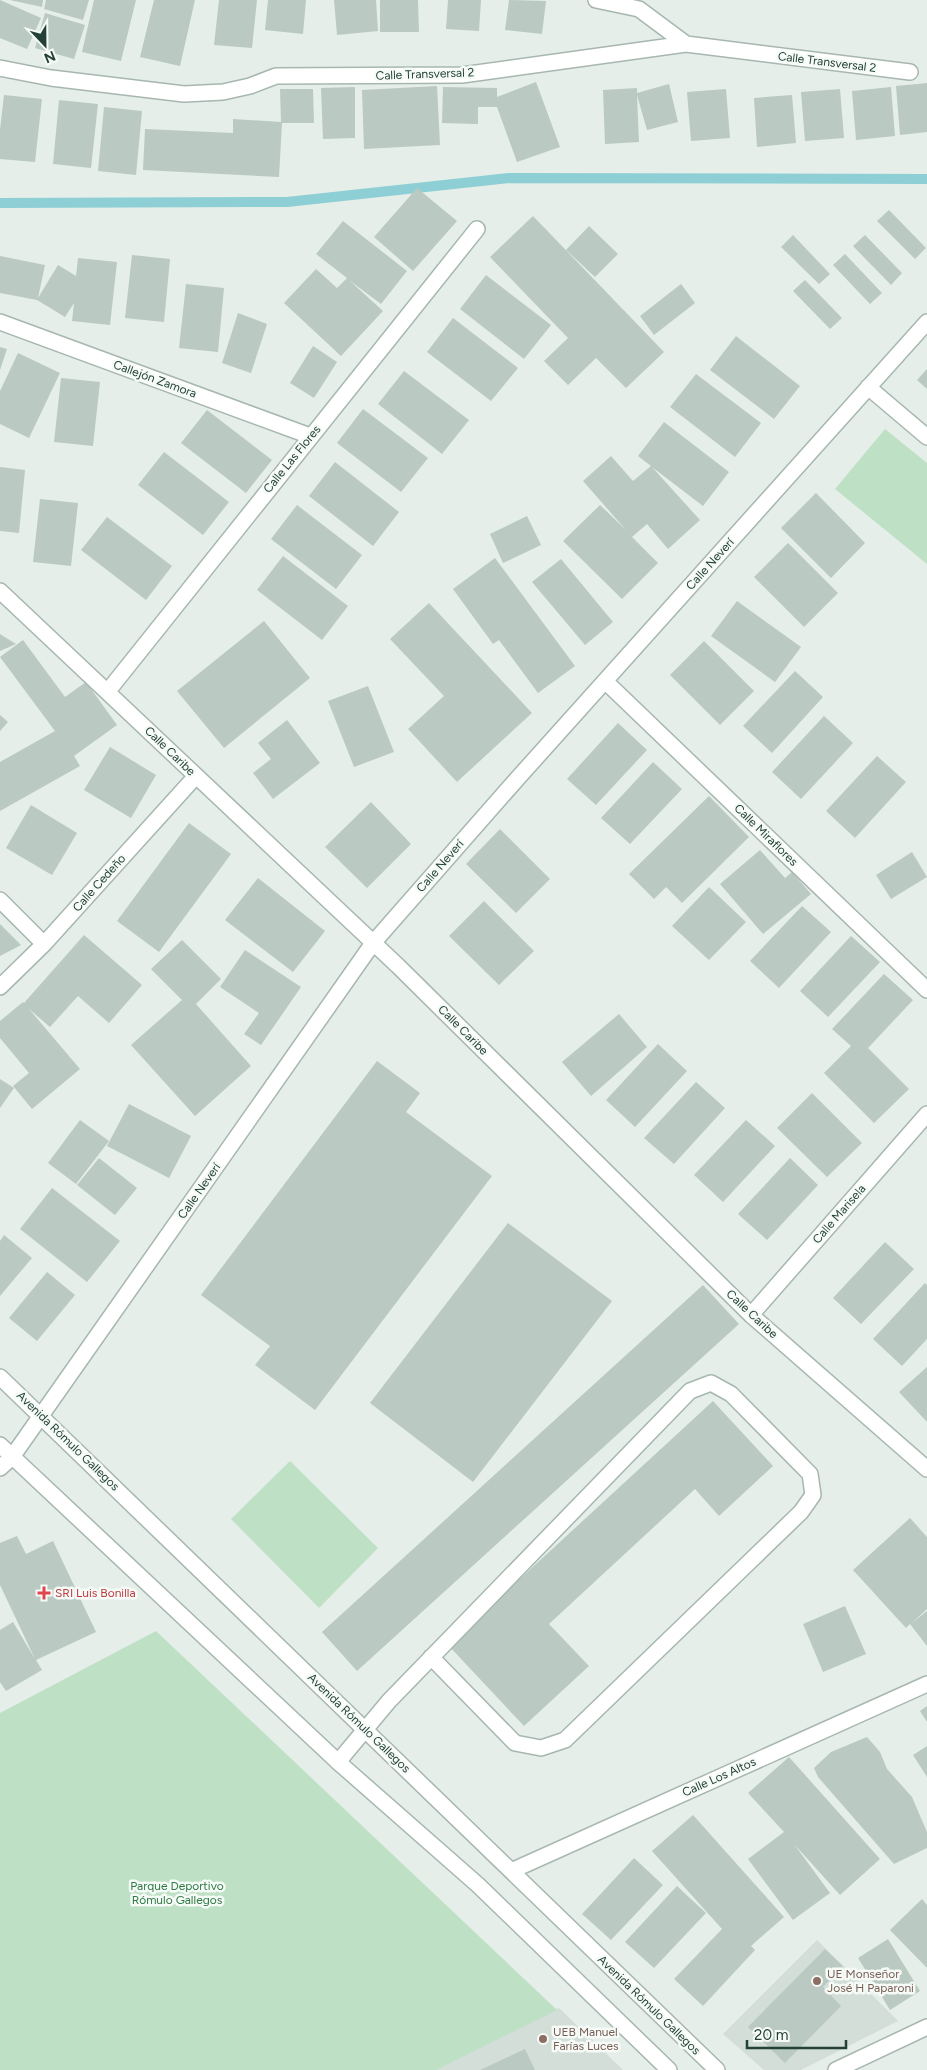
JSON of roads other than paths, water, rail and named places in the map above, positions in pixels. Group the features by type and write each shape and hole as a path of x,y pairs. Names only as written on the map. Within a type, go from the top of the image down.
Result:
{"street":[{"path":"596,0 639,9 686,44"},
{"name":"Calle Transversal 2","path":"0,68 51,78 184,94 223,92 250,86 276,76 462,75 686,44 910,72"},
{"name":"Calle Las Flores","path":"108,691 477,229"},
{"name":"Callejón Zamora","path":"0,322 310,436"},
{"name":"Calle Neverí","path":"0,1468 12,1457 373,943 927,322"},
{"path":"868,387 927,437"},
{"name":"Calle Caribe","path":"0,591 373,943 751,1315 927,1469"},
{"name":"Calle Miraflores","path":"605,681 927,990"},
{"name":"Calle Cedeño","path":"0,987 44,944 196,776"},
{"path":"0,900 44,944"},
{"name":"Calle Marisela","path":"751,1315 927,1114"},
{"name":"Avenida Rómulo Gallegos","path":"0,1377 717,2070"},
{"path":"338,1762 389,1701 431,1657 690,1390 711,1383 731,1394 810,1474 812,1495 801,1512 565,1740 541,1748 515,1743 431,1657"},
{"path":"0,1445 338,1762 478,1886 669,2070"},
{"name":"Calle Los Altos","path":"511,1871 927,1684"},
{"path":"836,2070 927,2027"}],"waterway":[{"path":"0,203 287,202 509,178 927,179"}],"place":[{"name":"SRI Luis Bonilla","path":"44,1593"},
{"name":"UE Monseñor José H Paparoni","path":"817,1981"},
{"name":"UEB Manuel Farías Luces","path":"543,2039"}],"park label":[{"name":"Parque Deportivo Rómulo Gallegos","path":"177,1893"}]}
